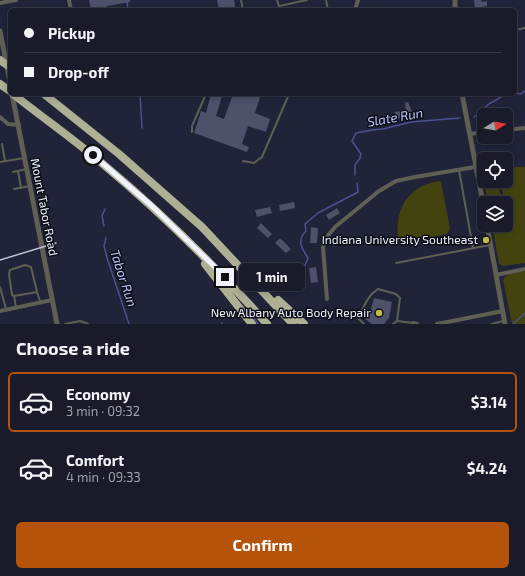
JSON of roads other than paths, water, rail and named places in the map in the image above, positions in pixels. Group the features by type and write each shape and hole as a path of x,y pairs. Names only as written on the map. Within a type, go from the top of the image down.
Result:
{"highway":[{"path":"15,96 104,164 153,207 225,277 267,324"},
{"path":"47,96 120,154 174,201 202,227 293,324"},
{"path":"179,232 252,324"},
{"path":"226,253 304,324"}],"street":[{"path":"0,3 16,0"},
{"path":"0,31 8,72"},
{"name":"Mount Tabor Road","path":"13,96 57,324"},
{"path":"462,96 482,196"},
{"path":"0,117 8,124 18,125"},
{"path":"513,129 525,128"},
{"path":"470,134 477,133"},
{"path":"327,299 323,247 326,238 332,230 379,191 390,184 409,178 476,167"},
{"path":"488,232 505,322"},
{"path":"496,275 525,269"},
{"path":"0,311 52,300"},
{"path":"437,324 503,312"}],"lane":[{"path":"278,0 279,6 307,0"},
{"path":"192,132 192,126 205,96"},
{"path":"243,161 254,163 262,158 288,96"},
{"path":"2,144 5,161"},
{"path":"0,162 25,158"},
{"path":"12,172 27,169"},
{"path":"458,170 473,248"},
{"path":"18,171 21,188"},
{"path":"14,189 30,186"},
{"path":"396,263 491,244"},
{"path":"16,307 8,274 10,270 25,265 31,267 40,303"},
{"path":"0,287 6,309"},
{"path":"364,324 358,318 369,295 378,289 396,294 400,298 396,321 394,324"},
{"path":"14,296 37,292"},
{"path":"65,324 80,321 88,324"},
{"path":"396,321 415,323"},
{"path":"492,324 505,322"}],"waterway":[{"name":"Tabor Run","path":"127,0 128,8"},
{"name":"Slate Run","path":"517,93 521,94 525,91"},
{"name":"Tabor Run","path":"140,96 142,128"},
{"name":"Slate Run","path":"474,117 489,104 503,96"},
{"name":"Slate Run","path":"355,175 355,165 361,154 352,141 356,133 383,129 411,122 460,118"},
{"name":"Slate Run","path":"296,278 304,268 308,258 301,244 301,238 306,231 305,224 318,213 358,192 357,183"},
{"name":"Tabor Run","path":"104,226 102,216 105,209"},
{"name":"Tabor Run","path":"106,238 104,246 107,258 129,324"},
{"path":"513,324 525,313"},
{"path":"254,318 258,324"}],"railway":[{"path":"0,260 56,243"}],"place":[{"name":"Indiana University Southeast","path":"486,240"},
{"name":"New Albany Auto Body Repair","path":"379,313"}]}
